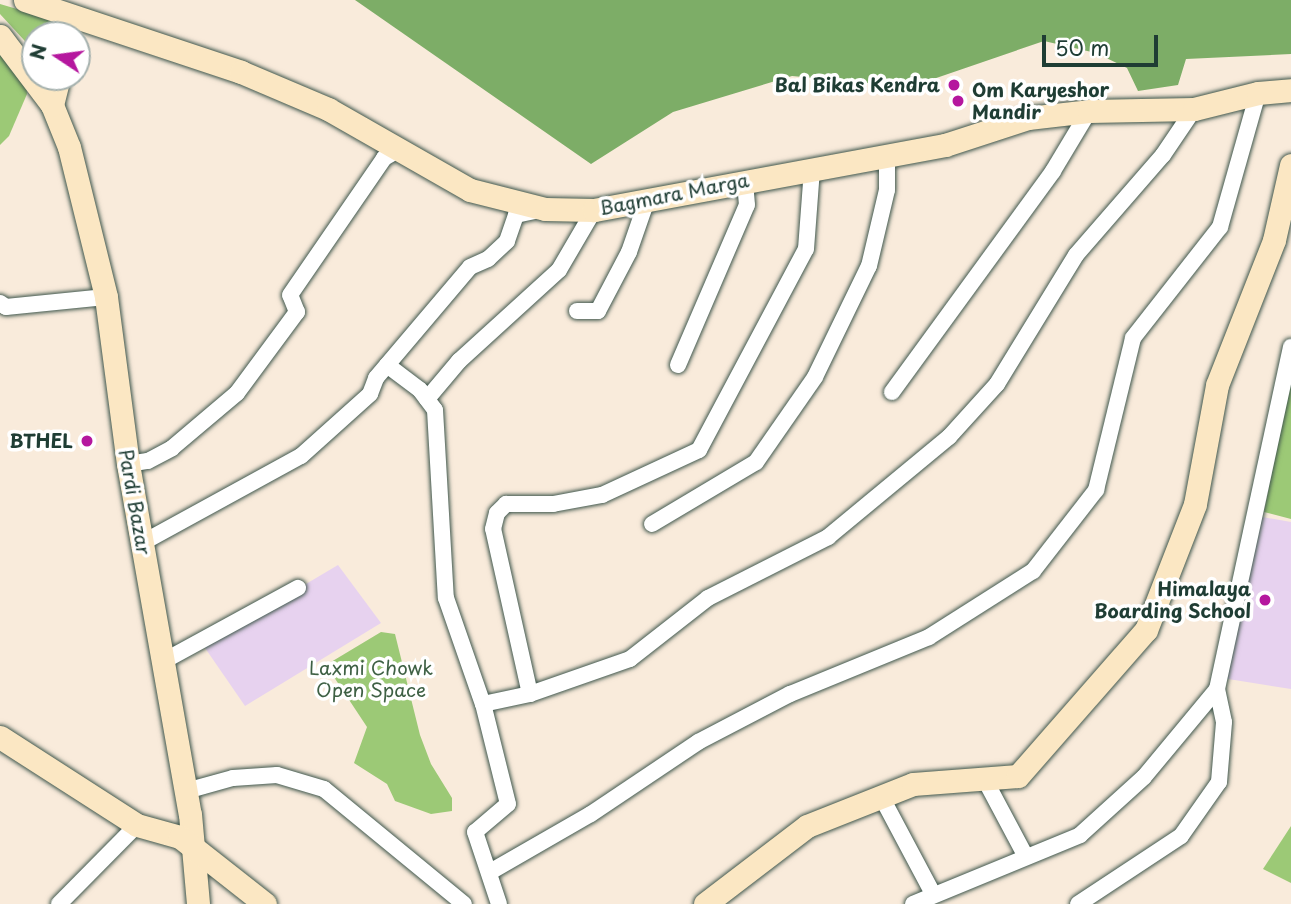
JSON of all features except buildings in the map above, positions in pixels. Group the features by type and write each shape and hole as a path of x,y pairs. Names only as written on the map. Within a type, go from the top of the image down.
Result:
{"main road":[{"name":"Bagmara Marga","path":"25,0 69,21"},
{"name":"Bagmara Marga","path":"91,30 241,72 328,109 396,151 470,190 545,209 594,210 945,145 1028,118 1088,111 1194,108 1258,93 1291,90"},
{"name":"Pardi Bazar","path":"0,36 52,105 69,147 106,297 128,464 186,791 197,903"},
{"path":"52,105 56,91"},
{"path":"705,904 807,826 923,782 1018,776 1146,630 1195,504 1217,385 1274,240 1291,165"},
{"path":"0,737 137,825 166,830 193,847 265,904"}],"street":[{"path":"489,872 591,814 698,741 790,694 929,637 1032,571 1096,490 1133,338 1220,227 1258,93"},
{"path":"483,704 530,694 630,659 708,598 828,537 950,437 998,384 1076,255 1163,155 1194,108"},
{"path":"892,392 1054,171 1088,111"},
{"path":"128,464 148,461 172,448 237,393 297,312 290,296 384,158 396,151"},
{"path":"652,524 756,462 815,377 869,266 887,190 887,155"},
{"path":"530,694 493,529 497,513 506,504 553,504 602,495 699,450 806,249 812,169"},
{"path":"678,365 747,205 745,181"},
{"path":"577,312 598,311 629,252 647,200"},
{"path":"142,543 301,456 370,394 387,365 470,267 488,259 507,241 516,215 545,209"},
{"path":"427,399 459,361 559,270 594,210"},
{"path":"0,303 6,307 106,297"},
{"path":"1077,904 1181,836 1220,782 1224,722 1217,690 1291,347"},
{"path":"387,365 427,399 435,410 446,598 483,704 508,804 475,832 499,904"},
{"path":"162,662 298,588"},
{"path":"913,904 1080,835 1144,777 1217,690"},
{"path":"186,791 233,778 277,775 324,789 464,904"},
{"path":"984,778 1026,857"},
{"path":"881,796 933,894"},
{"path":"59,904 137,825"}],"shaded area":[{"name":"Himalaya Boarding School","path":"1257,516 1291,522 1291,689 1222,678"},
{"path":"338,565 381,623 245,706 203,645"}],"green space":[{"path":"355,0 1291,0 1291,54 1186,59 1178,85 1138,91 1127,68 1096,53 1044,41 910,87 792,76 673,112 591,164"},
{"path":"0,4 58,21 21,21 21,37 0,14"},
{"path":"0,51 21,78 21,91 27,91 27,94 9,136 0,145"},
{"path":"1291,383 1291,519 1264,512"},
{"name":"Laxmi Chowk Open Space","path":"381,632 395,634 420,735 431,764 452,798 452,811 431,814 395,801 387,784 354,763 367,727 326,665"},
{"path":"1291,826 1291,883 1263,869"}],"place":[{"name":"Bal Bikas Kendra","path":"954,85"},
{"name":"Om Karyeshor Mandir","path":"958,101"},
{"name":"BTHEL","path":"87,441"},
{"name":"Himalaya Boarding School","path":"1265,600"}]}
